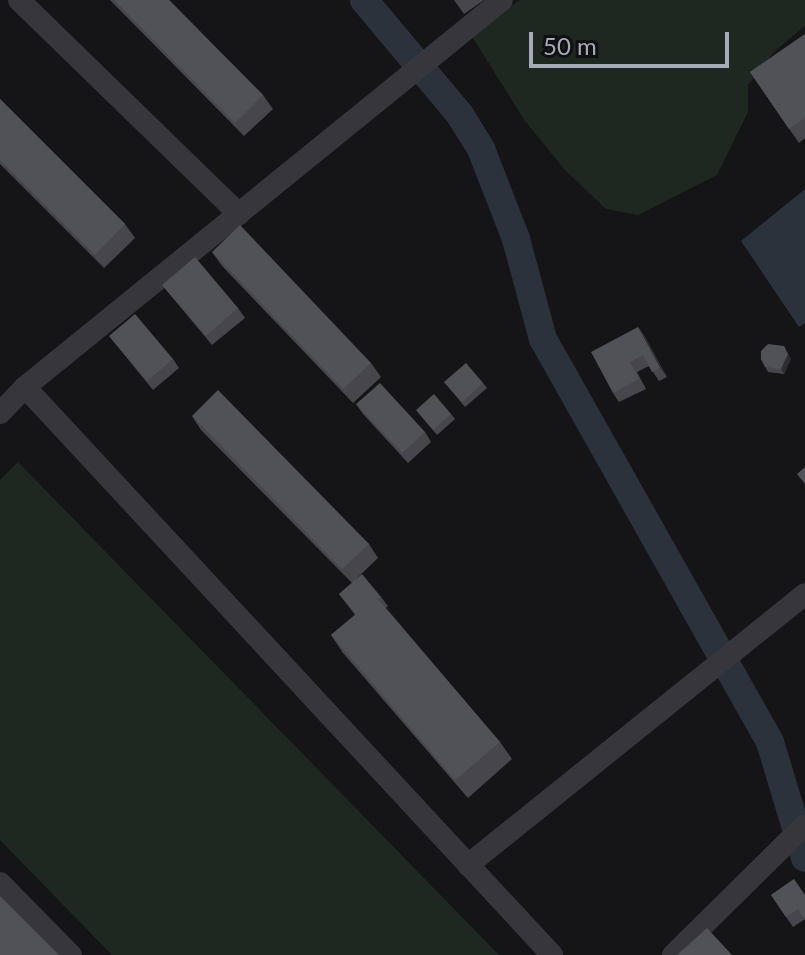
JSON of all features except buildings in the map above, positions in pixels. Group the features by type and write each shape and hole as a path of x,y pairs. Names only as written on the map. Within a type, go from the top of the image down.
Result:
{"street":[{"path":"19,0 239,214"},
{"path":"0,413 25,387 502,0"},
{"path":"25,387 552,955"},
{"path":"468,865 805,594"},
{"path":"673,955 805,825"},
{"path":"0,883 71,955"}],"shaded area":[{"path":"520,0 805,0 805,26 775,51 748,85 748,112 717,175 638,215 606,209 565,170 525,121 471,35"},
{"path":"805,189 805,323 799,327 741,241"},
{"path":"18,462 499,955 112,955 0,840 0,480"}],"waterway":[{"path":"364,0 460,115 481,149 516,239 543,339 770,742 805,858"}]}
